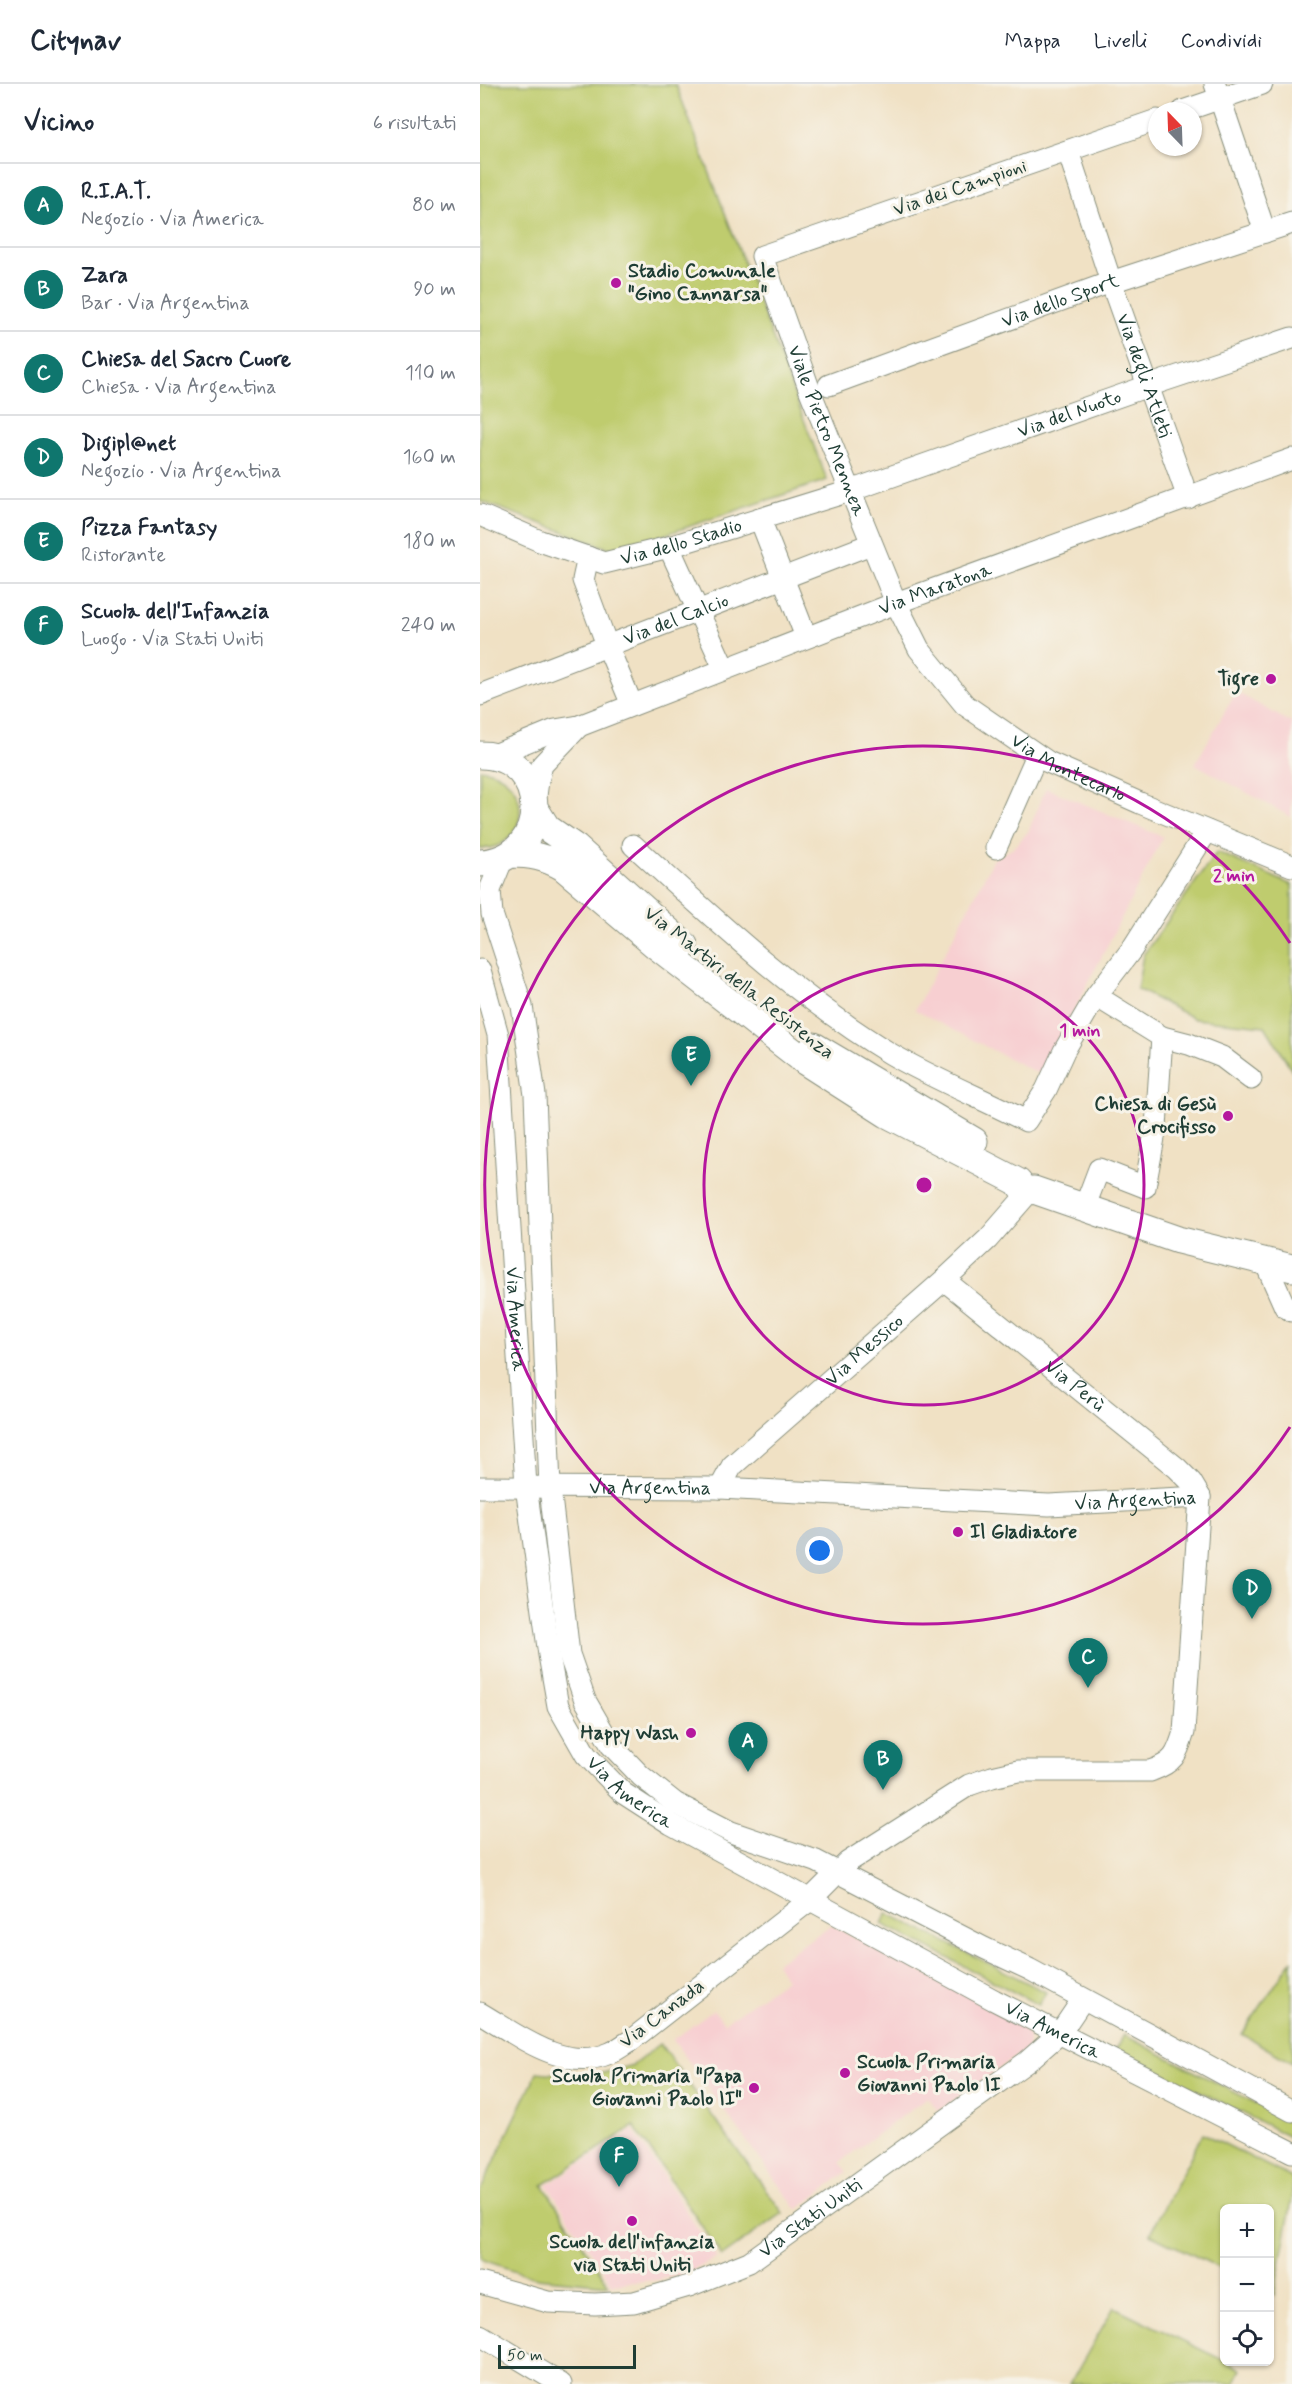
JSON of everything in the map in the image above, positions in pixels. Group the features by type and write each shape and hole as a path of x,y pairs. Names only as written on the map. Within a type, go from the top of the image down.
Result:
{"main road":[{"name":"Via Martiri della Resistenza","path":"484,755 512,765 526,779 531,789 535,809 548,828 576,848 667,931 818,1049 1004,1158 1028,1183"},
{"path":"498,858 525,840 532,825 535,809"},
{"name":"Via Martiri della Resistenza","path":"498,858 538,856 562,867 653,943 806,1062 887,1114 1028,1183 1178,1233 1292,1258"},
{"name":"Via Martiri della Resistenza","path":"1086,1203 1178,1240 1292,1268"}],"street":[{"path":"1199,102 1218,91 1262,84"},
{"path":"1218,91 1265,232"},
{"name":"Via dei Campioni","path":"762,256 1148,123"},
{"name":"Via degli Atleti","path":"1068,151 1111,282 1188,498"},
{"name":"Via dello Sport","path":"829,385 1111,282 1292,223"},
{"name":"Viale Pietro Mennea","path":"762,256 810,391 896,603"},
{"name":"Via del Nuoto","path":"849,491 1292,338"},
{"name":"Via Maratona","path":"484,755 555,730 579,726 896,603 1292,459"},
{"name":"Via dello Stadio","path":"480,515 540,541 604,562 669,547 849,491"},
{"path":"760,519 806,637"},
{"name":"Via del Calcio","path":"480,695 871,544"},
{"path":"669,547 724,668"},
{"path":"588,557 583,580 632,705"},
{"name":"Via Montecarlo","path":"896,603 919,649 965,705 1037,755 1056,766 1292,866"},
{"name":"Via Maratona","path":"535,809 537,781 542,765 579,726"},
{"path":"996,848 1037,755"},
{"path":"633,845 725,930 847,1025 894,1055 1026,1121 1046,1090 1064,1051 1096,996 1132,949 1207,831"},
{"name":"Via America","path":"498,858 490,890 492,914 522,1006 535,1095 550,1488 569,1654 585,1700 611,1744 640,1776 675,1803 731,1832 816,1861 823,1885 1060,2033 1292,2152"},
{"name":"Via America","path":"480,970 498,1035 526,1486 558,1706 586,1755 623,1793 671,1824 823,1885 1083,1999 1292,2110"},
{"path":"1096,996 1162,1037 1189,1044 1222,1057 1251,1079"},
{"path":"1086,1203 1099,1169 1145,1187 1156,1127 1162,1037"},
{"path":"500,1071 531,1067"},
{"name":"Via Messico","path":"720,1488 732,1466 944,1280 987,1239 1011,1212 1028,1183"},
{"path":"1265,1262 1285,1307 1292,1311"},
{"name":"Via Perù","path":"944,1280 1177,1468 1191,1482 1200,1497"},
{"path":"480,1487 526,1486"},
{"name":"Via Argentina","path":"526,1486 720,1488 1049,1505 1200,1497 1184,1732 1178,1752 1168,1765 1150,1772 1018,1771 992,1777 953,1794 823,1885"},
{"name":"Via Canada","path":"480,2013 539,2048 564,2057 588,2058 609,2054 630,2041 823,1885"},
{"name":"Via Stati Uniti","path":"480,2283 548,2302 595,2304 634,2302 689,2286 748,2262 972,2103 1060,2033 1083,1999"},
{"path":"480,2335 561,2384"}],"shaded area":[{"path":"1236,692 1292,723 1291,817 1195,764"},
{"path":"1046,788 1163,837 1041,1075 915,1010 994,859 1012,849 1028,832"},
{"name":"Scuola Primaria Giovanni Paolo II","path":"831,1925 1020,2023 1029,2037 1028,2048 938,2111 928,2097 840,2162 847,2172 797,2210 673,2040 714,2010 724,2023 786,1979 776,1963"},
{"name":"Scuola dell'infanzia via Stati Uniti","path":"633,2130 717,2258 688,2273 657,2280 612,2284 547,2185"}],"green space":[{"name":"Stadio Comunale \"Gino Cannarsa\"","path":"480,84 676,85 827,480 616,551 480,501"},
{"path":"480,769 498,774 510,784 518,797 520,811 518,825 510,837 497,846 480,849"},
{"path":"1217,852 1292,885 1292,1070 1265,1026 1195,1019 1137,989 1143,955"},
{"path":"887,1913 1046,1992 1039,2005 882,1924"},
{"path":"1292,1960 1292,2063 1242,2034"},
{"path":"1124,2035 1292,2122 1292,2138 1116,2049"},
{"path":"660,2044 783,2213 722,2256 634,2126 543,2185 609,2285 537,2278 480,2259 480,2192 537,2072 588,2077 633,2065"},
{"path":"1203,2133 1292,2178 1292,2200 1274,2295 1274,2204 1220,2204 1220,2268 1150,2234"},
{"path":"1114,2307 1220,2359 1220,2366 1235,2366 1241,2369 1234,2384 1070,2384"}],"place":[{"name":"Stadio Comunale \"Gino Cannarsa\"","path":"616,283"},
{"name":"Tigre","path":"1271,679"},
{"name":"Pizza Fantasy","path":"691,1086"},
{"name":"Chiesa di Gesù Crocifisso","path":"1228,1116"},
{"name":"Il Gladiatore","path":"958,1532"},
{"name":"Digipl@net","path":"1252,1619"},
{"name":"Chiesa del Sacro Cuore","path":"1088,1688"},
{"name":"Happy Wash","path":"691,1733"},
{"name":"R.I.A.T.","path":"748,1772"},
{"name":"Zara","path":"883,1790"},
{"name":"Scuola Primaria Giovanni Paolo II","path":"845,2073"},
{"name":"Scuola Primaria \"Papa Giovanni Paolo II\"","path":"754,2088"},
{"name":"Scuola dell'Infanzia","path":"619,2187"},
{"name":"Scuola dell'infanzia via Stati Uniti","path":"632,2221"}]}
